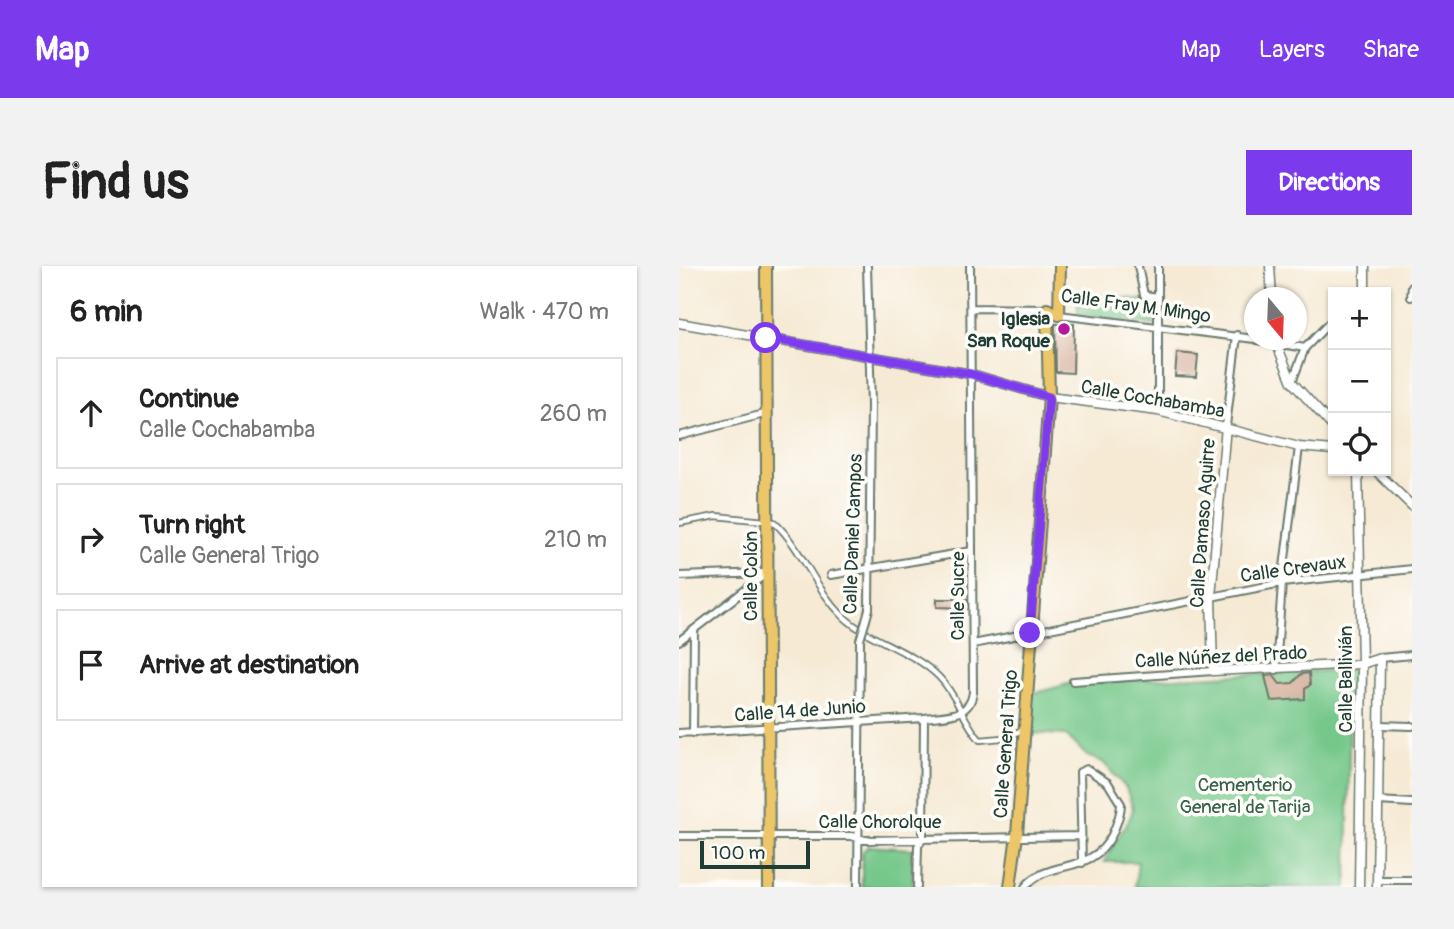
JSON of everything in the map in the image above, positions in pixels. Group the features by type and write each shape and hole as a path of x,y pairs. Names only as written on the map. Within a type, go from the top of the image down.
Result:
{"main road":[{"name":"Calle Colón","path":"767,266 769,887"},
{"path":"1059,315 1060,266"},
{"name":"Calle Fray M. Mingo","path":"1047,309 1059,315"},
{"name":"Calle General Trigo","path":"1010,887 1017,835 1049,397 1047,309"}],"street":[{"name":"Calle Daniel Campos","path":"858,887 860,640 866,620 869,568 867,266"},
{"name":"Calle Sucre","path":"961,713 972,700 970,266"},
{"path":"1138,266 1144,295 1158,297"},
{"path":"1158,266 1159,411"},
{"path":"1270,266 1271,287"},
{"path":"1363,287 1365,266"},
{"path":"1411,297 1412,287"},
{"name":"Calle Fray M. Mingo","path":"971,309 1047,309"},
{"name":"Calle Fray M. Mingo","path":"1059,315 1244,336"},
{"name":"Calle Cochabamba","path":"679,323 869,354 971,374 1049,397 1159,411 1226,426 1299,447 1328,450"},
{"path":"1307,346 1328,324"},
{"name":"Calle Damaso Aguirre","path":"1213,671 1211,597 1237,335"},
{"path":"1279,350 1292,382 1328,422"},
{"path":"1292,382 1304,350"},
{"path":"679,436 768,413"},
{"path":"1276,670 1282,583 1299,447"},
{"name":"Calle Ballivián","path":"1358,476 1362,664 1359,887"},
{"path":"1381,476 1412,506"},
{"path":"679,523 716,516 768,520 778,525 803,555 832,604 845,619 920,661 941,678 980,740 1002,738 1024,730"},
{"path":"831,575 972,551"},
{"name":"Calle Crevaux","path":"973,644 1282,583 1412,569"},
{"path":"679,576 767,572"},
{"path":"679,642 767,572"},
{"path":"693,733 694,631"},
{"name":"Calle Núñez del Prado","path":"1073,681 1362,664 1380,658 1412,654"},
{"name":"Calle Ballivián","path":"1377,883 1380,658"},
{"path":"917,887 918,846 923,838 924,718 961,713"},
{"name":"Calle 14 de Junio","path":"679,733 924,718"},
{"path":"1380,725 1412,726"},
{"path":"1025,887 1032,878 1082,863 1106,846 1121,810 1117,796 1102,777 1092,771 1080,772 1082,863"},
{"path":"1378,801 1412,803"},
{"name":"Calle Chorolque","path":"679,836 1081,836"},
{"path":"1377,883 1412,880"}],"green space":[{"path":"1077,294 1156,301 1154,325 1078,314"},
{"name":"Cementerio General de Tarija","path":"1357,669 1357,695 1350,696 1347,887 1135,887 1138,862 1104,862 1131,816 1133,808 1126,788 1103,762 1087,756 1066,735 1029,733 1032,694 1072,683"},
{"path":"869,846 912,849 913,887 862,887 862,852"}],"building":[{"path":"1055,324 1074,324 1073,373 1056,372"},
{"path":"1177,353 1198,355 1196,377 1175,376"},
{"path":"937,599 967,599 967,608 937,607"},
{"path":"1309,673 1310,685 1305,689 1305,699 1271,701 1265,676 1273,675 1280,684 1293,683 1301,674"}],"place":[{"name":"Iglesia San Roque","path":"1064,329"}],"route":[{"path":"766,338 971,374 1049,397 1030,633"}]}
